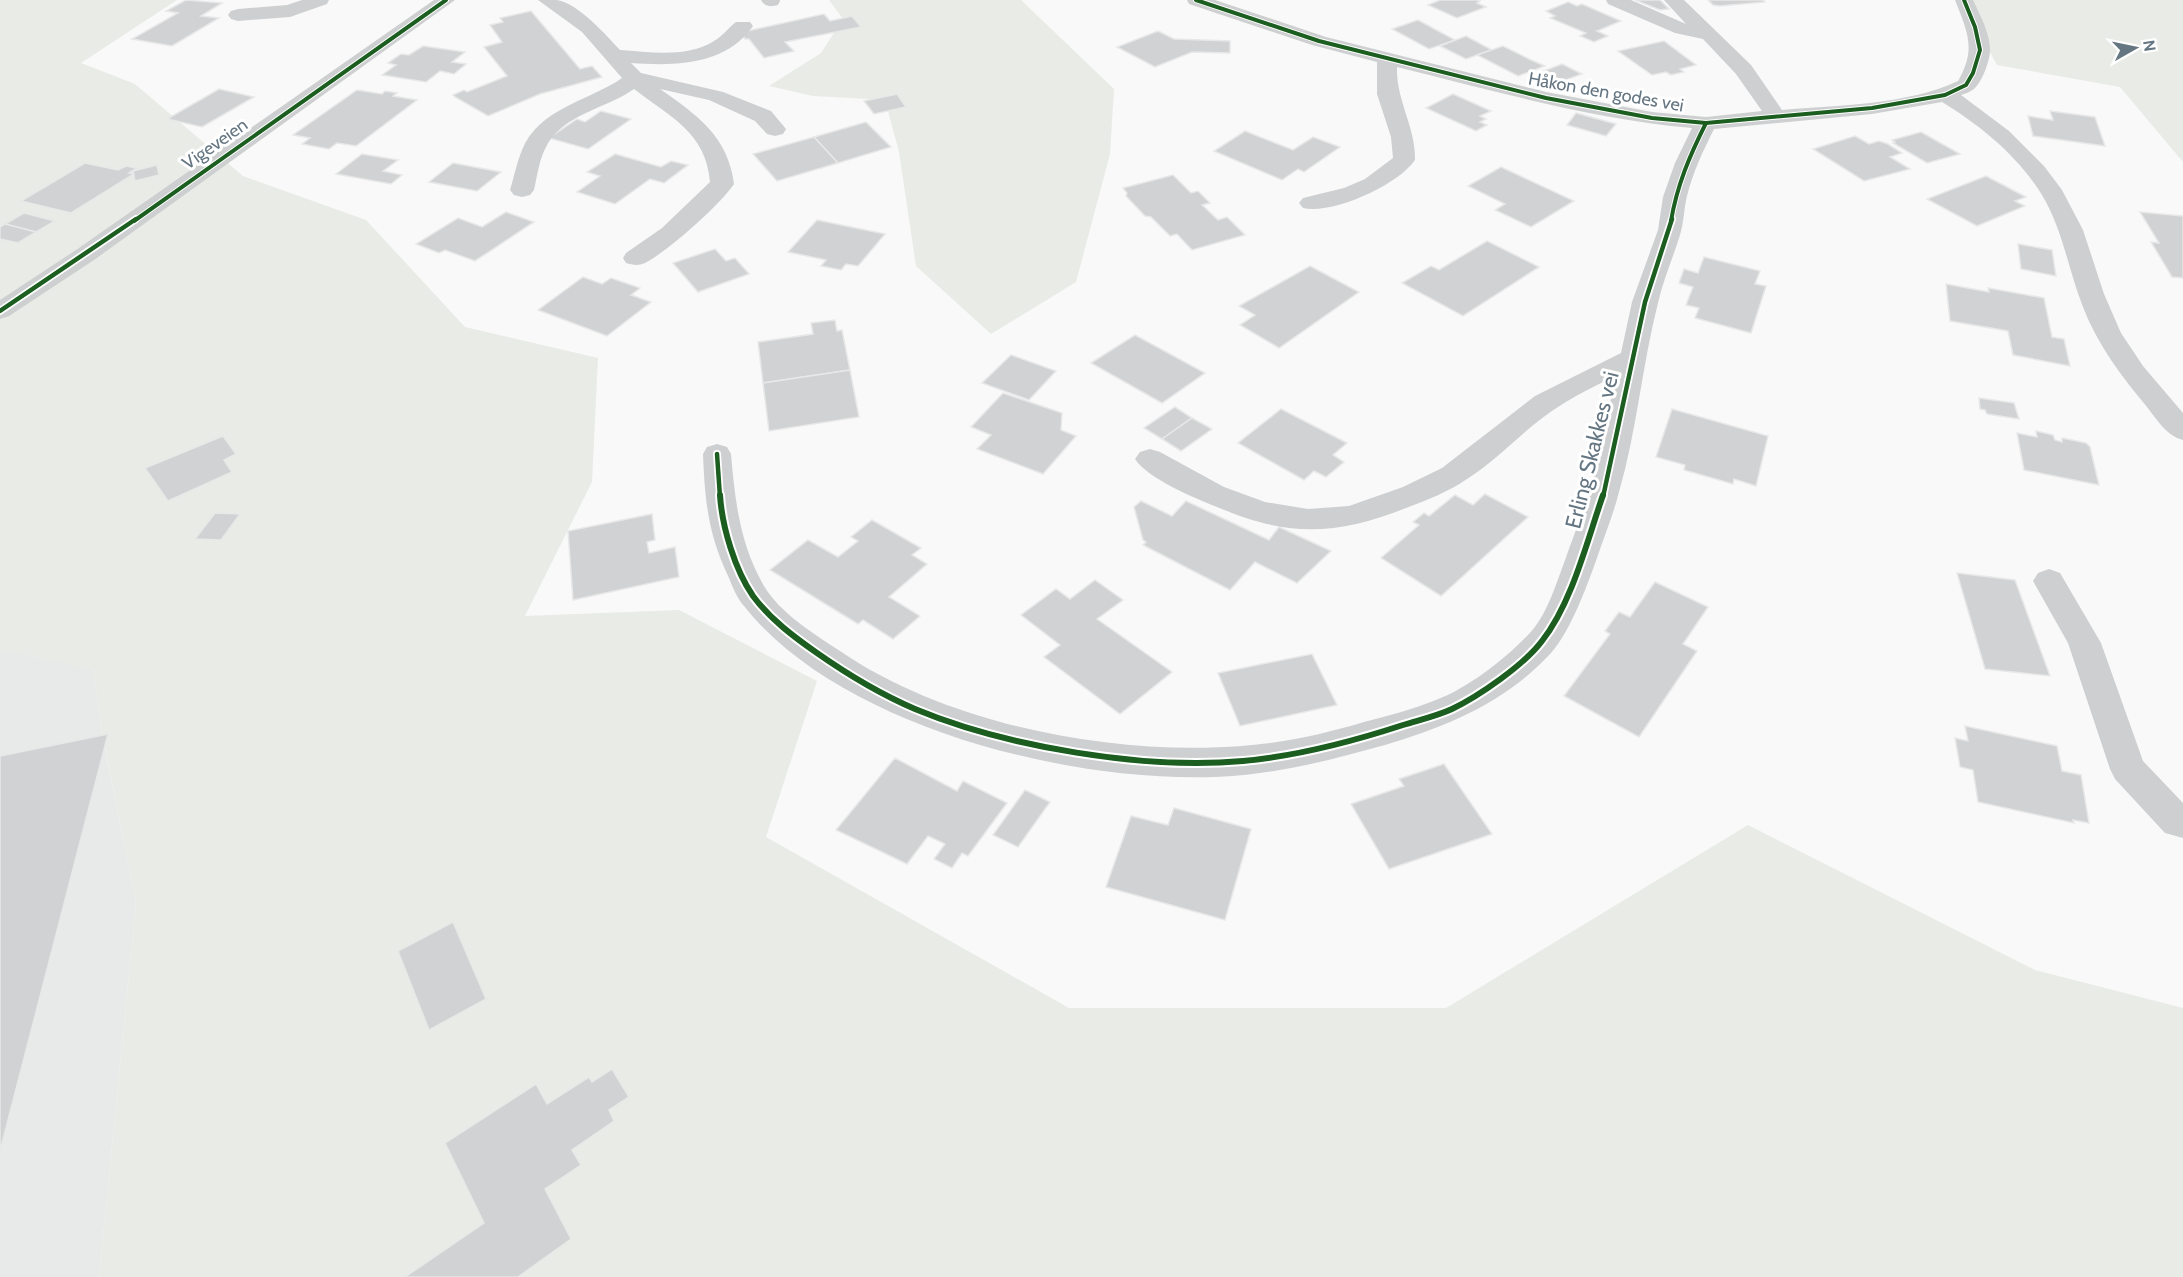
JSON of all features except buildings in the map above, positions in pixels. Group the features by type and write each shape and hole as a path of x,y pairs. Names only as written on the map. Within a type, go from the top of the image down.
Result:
{"street":[{"path":"238,15 290,11 320,0"},
{"name":"Vigeveien","path":"0,311 85,255 446,0"},
{"path":"547,0 588,27 635,79 687,117 703,133 716,153 722,174 722,184 671,233 635,258"},
{"name":"Håkon den godes vei","path":"1196,0 1319,40 1546,98 1652,118 1706,123 1872,108 1945,95 1966,85 1973,73 1980,50 1975,27 1964,0"},
{"path":"1615,0 1682,29 1709,36"},
{"path":"1673,0 1739,65 1759,88 1776,118"},
{"path":"613,56 666,58 698,54 723,45 732,33 742,26"},
{"path":"1311,202 1352,193 1373,184 1404,160 1405,147 1385,79 1388,57"},
{"path":"522,190 534,148 550,126 562,117 619,90 635,79 651,80 717,96 763,116 775,129"},
{"path":"1945,95 1965,106 1999,133 2033,170 2057,201 2071,228 2087,289 2108,333 2134,371 2183,431"},
{"name":"Erling Skakkes vei","path":"717,454 721,510 731,550 753,596 788,633 850,676 915,709 997,735 1078,752 1156,762 1242,761 1317,750 1451,709 1502,678 1542,642 1569,593 1605,490 1645,302 1670,230 1675,197 1686,163 1706,123"},
{"name":"Erling Skakkes vei","path":"1150,459 1188,483 1237,503 1287,517 1332,519 1387,504 1421,491 1458,471 1535,409 1572,386 1634,357"},
{"path":"2049,581 2084,643 2128,769 2181,822"}],"shaded area":[{"path":"0,0 177,0 81,63 135,84 243,176 366,220 465,327 598,358 592,482 525,616 679,610 817,681 766,837 1069,1008 1446,1008 1748,825 2035,970 2183,1008 2183,1277 99,1277 136,902 102,733 93,670 0,649"},
{"path":"829,0 1021,0 1114,89 1110,154 1076,282 991,334 916,266 899,152 885,100 813,96 769,86 821,53 843,19"},
{"path":"1967,0 2183,0 2183,162 2120,87 1997,65 1963,2"},
{"path":"0,649 93,669 102,734 136,902 99,1277 0,1277"}],"cycle path":[{"path":"0,311 85,255 446,0"},
{"path":"1196,0 1319,41 1546,98 1652,118 1706,123 1872,108 1945,95 1966,85 1973,73 1980,50 1975,27 1964,0"},
{"path":"717,454 721,510 731,550 753,596 788,633 850,676 915,709 997,736 1078,752 1156,762 1242,761 1317,750 1451,709 1502,678 1542,642 1569,593 1605,490 1645,302 1670,230 1675,197 1686,163 1706,123"}]}
